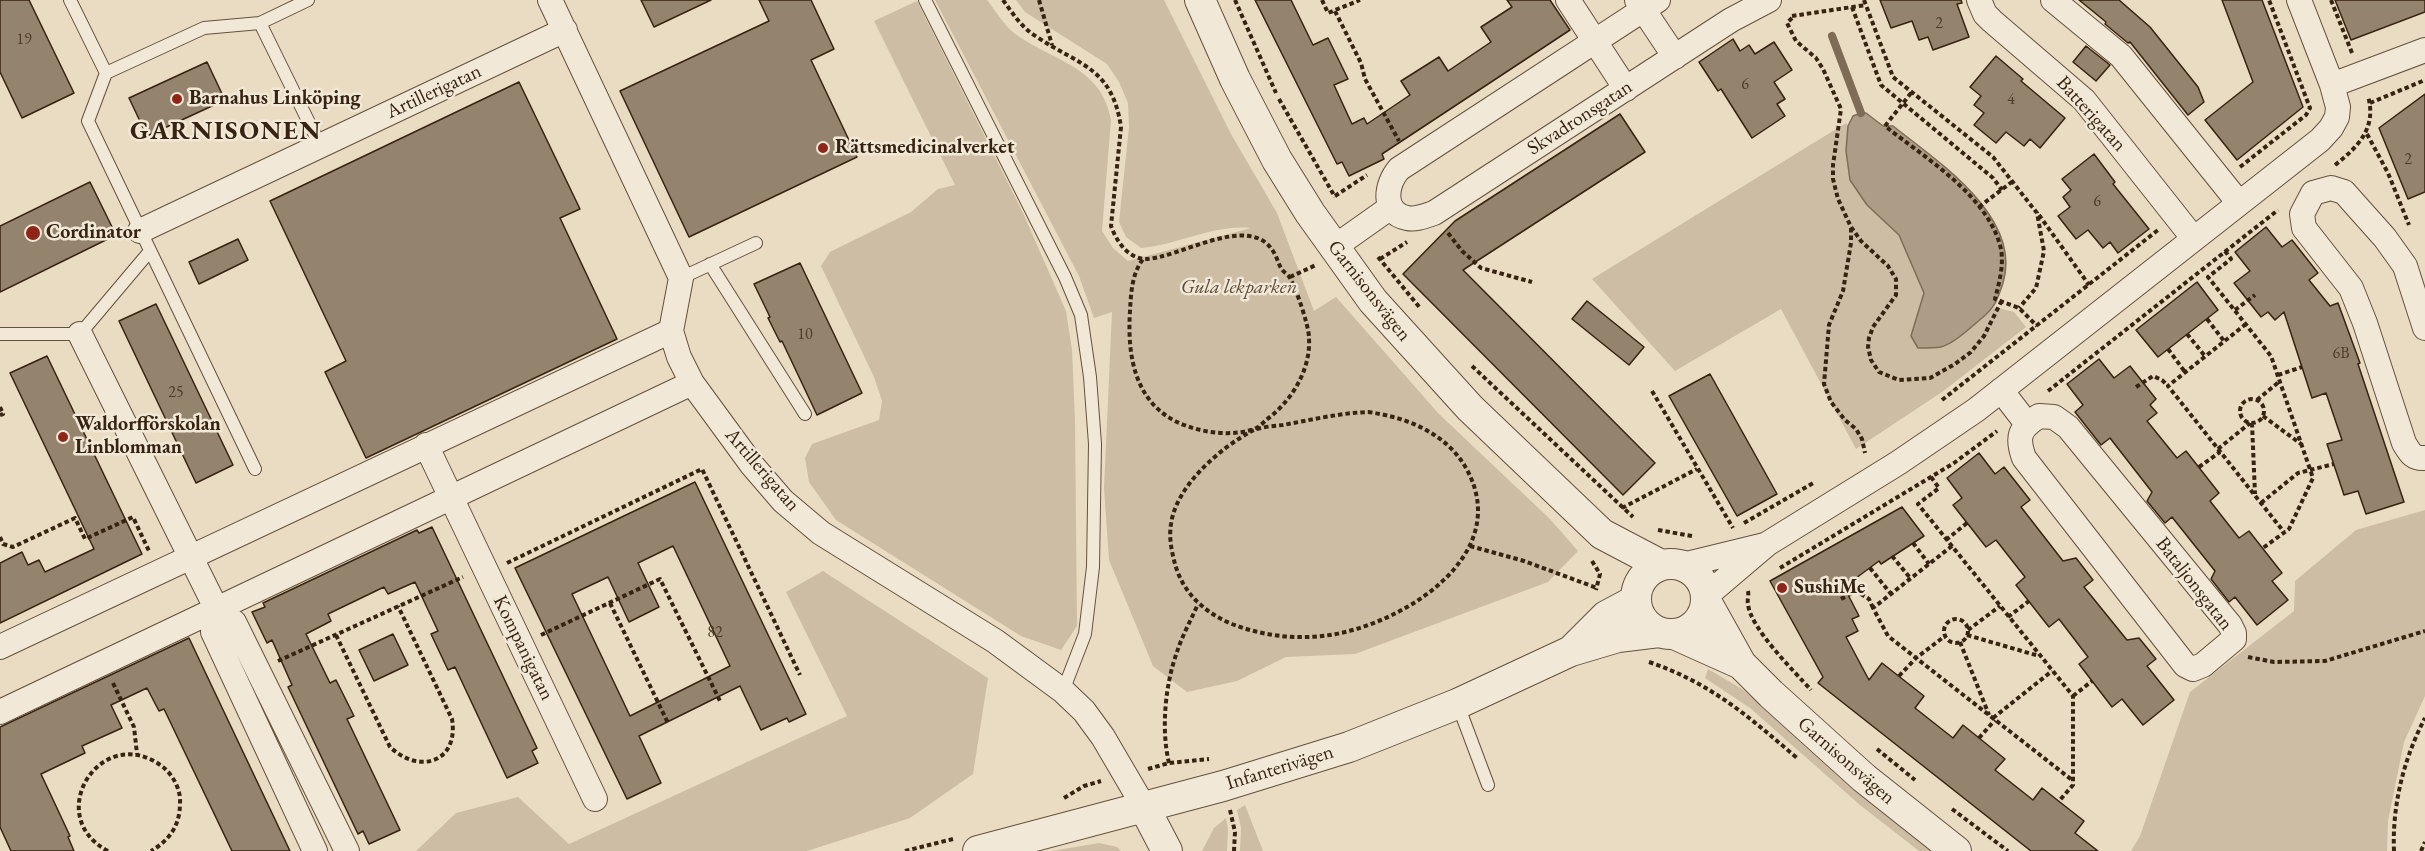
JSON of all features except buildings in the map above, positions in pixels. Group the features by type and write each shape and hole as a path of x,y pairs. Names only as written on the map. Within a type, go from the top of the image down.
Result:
{"street":[{"path":"550,0 681,278"},
{"name":"Garnisonsvägen","path":"1200,0 1257,124 1327,255 1442,380 1602,534 1636,596"},
{"path":"1568,0 1626,89"},
{"name":"Batterigatan","path":"1979,0 1985,14 1992,21 2084,100 2194,239"},
{"path":"2054,0 2121,56 2239,203"},
{"path":"1721,556 1705,611 1689,630 1667,633 1643,620 1636,596 1647,573 1672,565 1767,544 1937,438 2289,165 2331,128 2337,117 2338,107 2332,85 2299,0"},
{"path":"1327,255 1391,207 1388,200 1391,178 1410,161 1594,40 1646,3 1675,57"},
{"name":"Skvadronsgatan","path":"1391,207 1398,215 1407,219 1421,218 1434,213 1731,20 1779,6"},
{"name":"Artillerigatan","path":"145,241 320,145 564,30"},
{"path":"2332,85 2425,50"},
{"path":"2289,165 2313,194"},
{"path":"2425,328 2405,266 2385,238 2344,192 2331,188 2313,194 2302,214 2304,228 2351,288 2366,323 2404,443 2410,455 2418,459 2425,458"},
{"name":"Artillerigatan","path":"681,278 671,331 679,357 692,383 752,465 783,501 820,533 994,641 1064,691 1084,711 1126,774 1167,851"},
{"path":"0,647 671,331"},
{"path":"80,334 217,610 234,622 347,851"},
{"path":"0,712 692,383"},
{"path":"2001,390 2027,424"},
{"name":"Bataljonsgatan","path":"2039,416 2054,417 2068,427 2230,625 2234,639 2203,665 2193,669 2185,665 2024,458 2019,445 2021,432 2027,424 2039,416"},
{"name":"Kompanigatan","path":"426,445 595,799"},
{"name":"Garnisonsvägen","path":"1602,534 1672,565"},
{"path":"1672,565 1696,573 1701,580 1707,599"},
{"name":"Infanterivägen","path":"1571,651 1606,616 1636,596"},
{"name":"Garnisonsvägen","path":"1707,599 1741,664 1833,752 1956,851"},
{"path":"217,610 213,632 315,851"},
{"name":"Garnisonsvägen","path":"1667,633 1741,664"},
{"name":"Infanterivägen","path":"967,844 1144,807 1223,786 1349,747 1457,704 1571,651 1618,637 1667,633"},
{"path":"238,687 260,673"}],"lane":[{"path":"70,0 106,73"},
{"path":"255,470 88,121 106,73 204,28 260,23 308,0"},
{"path":"925,0 1065,277 1081,315 1090,377 1095,444 1094,567 1085,634 1064,691"},
{"path":"260,23 320,145"},
{"path":"0,334 80,334 145,241"},
{"path":"681,278 756,243"},
{"path":"710,264 805,414"},
{"path":"1457,704 1488,785"}],"path":[{"path":"1002,0 1026,30 1092,68 1109,89 1115,101 1121,127 1111,226 1115,237 1128,252 1143,259 1217,239 1257,238 1268,244 1281,270 1290,277 1309,337 1308,356 1302,376 1291,396 1275,414 1254,430 1226,449 1188,485 1171,522 1170,544 1176,568 1185,588 1198,604 1223,620 1245,629 1273,636 1296,638 1348,632 1386,618 1434,588 1458,565 1470,546 1477,528 1478,506 1475,485 1464,465 1448,444 1412,422 1390,415 1348,413 1254,430 1216,433 1182,424 1155,405 1145,393 1131,362 1129,342 1131,292 1137,268 1143,259"},
{"path":"1040,0 1053,46"},
{"path":"1235,0 1277,96 1335,196 1358,231 1426,316"},
{"path":"1322,0 1329,13 1360,0"},
{"path":"2221,181 2306,115 2310,108 2269,0"},
{"path":"2001,302 1984,336 1971,352 1955,364 1930,378 1899,380 1879,372 1871,360 1868,347 1869,338 1896,295 1896,279 1888,266 1861,241 1851,227 1838,199 1833,179 1836,135 1842,109 1816,58 1796,41 1787,23 1792,18 1852,7 1865,2 1893,77 1993,158 2013,181 2089,285"},
{"path":"1779,6 1792,18"},
{"path":"1852,7 1881,85 1993,178 2002,190"},
{"path":"1335,10 1361,63 1365,79 1410,161"},
{"path":"2370,103 2425,80"},
{"path":"1911,93 1885,126 1974,199 1990,221 2001,249 2001,277 1995,299 2019,308 2037,326"},
{"path":"2367,134 2388,173 2410,228"},
{"path":"1980,207 2013,181"},
{"path":"1434,213 1462,251 1481,268 1532,282"},
{"path":"2019,308 2036,288 2044,251 2037,213"},
{"path":"1934,407 2176,217"},
{"path":"1851,227 1851,243 1843,291 1829,325 1824,384 1831,402 1845,420 1856,429 1862,439 1865,453"},
{"path":"2225,251 2231,259 2208,277 2271,356 2313,478 2289,529 2263,548"},
{"path":"1290,277 1302,273 1327,255"},
{"path":"2235,310 2255,295"},
{"path":"2207,319 2224,341"},
{"path":"2168,386 2246,324"},
{"path":"2187,334 2205,356"},
{"path":"2168,349 2185,372"},
{"path":"1468,362 1622,508 1641,522"},
{"path":"2278,375 2302,367"},
{"path":"2136,387 2153,376 2162,380 2284,532"},
{"path":"2251,423 2245,421 2240,410 2246,401 2257,400 2280,381"},
{"path":"1652,391 1733,529"},
{"path":"2257,400 2262,404 2263,416"},
{"path":"0,407 3,414 0,415"},
{"path":"2263,416 2302,445"},
{"path":"2199,467 2251,423 2263,416"},
{"path":"2251,423 2255,495"},
{"path":"1856,458 1873,448"},
{"path":"2261,503 2298,473 2334,464"},
{"path":"260,673 398,606 486,570 702,469 800,675"},
{"path":"1622,508 1697,469"},
{"path":"1930,477 1939,488 1918,504 2073,696 2073,785 2059,801"},
{"path":"1721,556 1733,529 1820,480"},
{"path":"0,537 3,544 13,547 75,518 85,540 133,517 159,572"},
{"path":"1946,540 1967,523"},
{"path":"1649,527 1692,536 1721,556 1749,592 1748,604 1753,618 1769,643 1817,697"},
{"path":"1913,543 1929,564"},
{"path":"1470,546 1524,561 1597,588"},
{"path":"1874,608 1952,546"},
{"path":"1892,556 1911,579"},
{"path":"1870,568 1891,594"},
{"path":"521,644 660,579 720,701"},
{"path":"1841,599 1856,591 1869,599 1888,636 2073,780"},
{"path":"2008,617 2029,601"},
{"path":"610,603 668,723"},
{"path":"1169,763 1164,732 1168,693 1176,653 1198,604"},
{"path":"336,635 390,747 401,757 428,763 440,757 448,749 454,733 452,719 398,606"},
{"path":"1960,642 1968,632 2000,606"},
{"path":"1960,642 1949,641 1945,636 1945,626 1953,619 1963,621 1968,632 2040,656"},
{"path":"2250,658 2274,662 2325,661 2425,631"},
{"path":"1899,676 1916,658 1945,636"},
{"path":"1960,642 1992,718"},
{"path":"103,664 134,727 137,754"},
{"path":"1979,738 1992,718 2052,671"},
{"path":"2073,696 2092,681"},
{"path":"2394,851 2398,795 2409,755 2425,718"},
{"path":"1873,746 1922,786"},
{"path":"108,851 87,834 80,819 78,803 82,786 91,772 104,761 120,754 137,754 153,759 167,769 176,784 181,800 180,817 173,832 162,845 151,851"},
{"path":"1060,800 1084,786 1126,774 1169,763 1215,758"},
{"path":"1947,806 2008,851"},
{"path":"2421,851 2425,842"},
{"path":"904,851 967,844"}],"green space":[{"name":"Gula lekparken","path":"935,0 987,0 1014,33 1073,67 1097,87 1106,102 1111,120 1102,231 1113,248 1128,261 1251,228 1223,229 1141,248 1126,237 1119,222 1129,127 1128,103 1119,82 1107,64 1025,12 1016,0 1164,0 1231,134 1277,213 1314,311 1336,297 1439,414 1550,519 1578,551 1548,582 1355,654 1286,657 1237,681 1187,692 1153,666 1109,560 1104,488 1112,312 1094,318 1079,276"},
{"path":"917,1 1023,213 1066,311 1072,350 1075,420 1077,626 1061,650 1021,636 836,520 809,482 805,458 812,444 879,420 882,401 874,377 821,266 830,252 911,212 938,189 955,185 874,21"},
{"path":"1846,123 1848,126 1846,151 1867,205 1899,235 1924,293 1911,336 1943,346 1969,329 1995,307 2014,312 2026,327 1942,392 1856,449 1781,309 1675,371 1592,279"},
{"path":"2425,510 2425,696 2404,742 2388,821 2387,851 2131,851 2140,836 2190,692 2294,611 2295,581 2356,530"},
{"path":"823,571 988,678 973,774 910,818 807,851 416,851 456,813 518,797 569,844 847,716 786,592"},
{"path":"1708,669 1742,689 1935,851 1919,851 1860,805 1750,708 1705,678"},
{"path":"1245,805 1263,851 1240,851 1241,828 1237,810"},
{"path":"1226,818 1227,851 1202,851 1214,828"},
{"path":"1099,843 1117,847 1121,851 1052,851"}],"shaded area":[{"path":"1866,113 1883,126 1893,126 1932,156 1972,193 1989,214 2000,236 2006,259 2003,283 1996,302 1987,314 1968,330 1941,347 1918,348 1911,336 1924,293 1899,235 1867,205 1850,180 1846,151 1848,126 1853,116"}],"waterway":[{"path":"1832,36 1861,113"}],"place":[{"name":"Barnahus Linköping","path":"177,99"},
{"name":"Rättsmedicinalverket","path":"823,148"},
{"name":"Cordinator","path":"33,233"},
{"name":"Waldorfförskolan Linblomman","path":"63,437"},
{"name":"SushiMe","path":"1782,588"}],"district":[{"name":"GARNISONEN","path":"226,132"}]}
